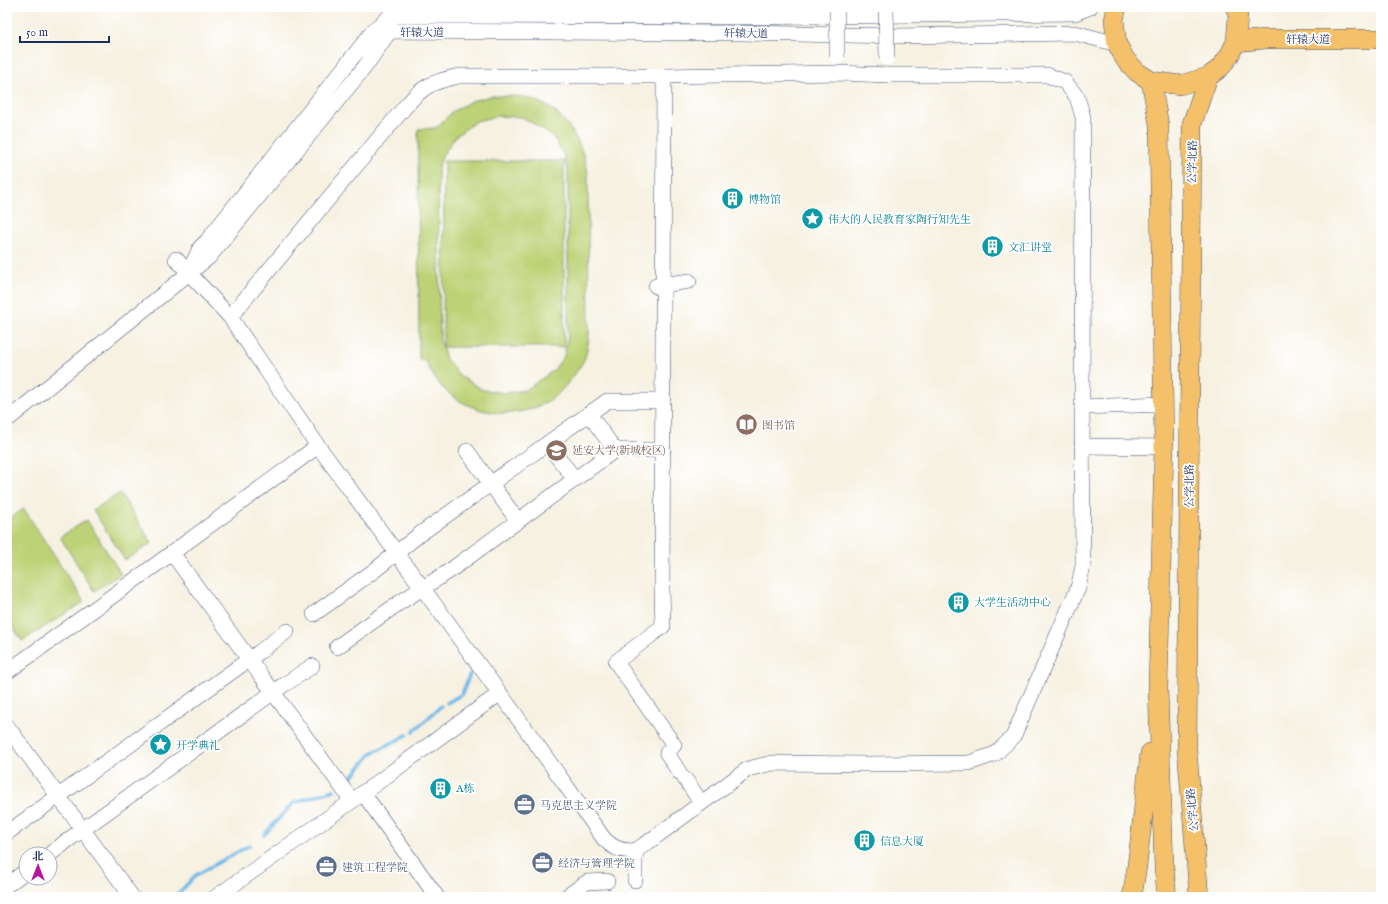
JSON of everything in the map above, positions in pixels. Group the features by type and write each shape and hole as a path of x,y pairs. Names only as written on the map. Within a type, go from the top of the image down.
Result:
{"main road":[{"path":"1117,7 1114,20 1117,44 1125,59 1137,72 1151,80 1180,86 1208,77 1220,68 1230,56 1236,42 1238,15 1235,7"},
{"name":"轩辕大道","path":"1236,42 1265,39 1381,39"},
{"name":"公学北路","path":"1202,897 1199,888 1187,749 1192,124 1208,77"},
{"path":"1151,80 1159,124 1164,447 1158,688 1164,867 1167,897"},
{"path":"1132,897 1158,688"}],"street":[{"path":"838,7 838,73"},
{"path":"886,7 888,75"},
{"name":"轩辕大道","path":"392,12 742,17 1075,13 1090,7"},
{"path":"7,420 209,257 364,68 381,31 392,12"},
{"name":"轩辕大道","path":"381,31 733,33 896,36 1075,33 1117,44"},
{"path":"176,259 230,317 318,446 515,714 604,839 611,846 623,850 636,850 748,769 772,763 969,763 995,754 1013,737 1078,588 1083,566 1083,117 1077,97 1064,82 1047,75 888,75 838,73 664,76 459,76 439,80 419,91 404,108 230,317"},
{"path":"664,76 660,286 663,401 663,626 616,662 674,745 667,753 696,795"},
{"path":"660,286 689,281"},
{"path":"314,614 375,570 420,534 607,401 663,401"},
{"path":"1082,407 1164,404"},
{"path":"589,414 615,450"},
{"path":"547,444 575,479"},
{"path":"7,672 318,446"},
{"path":"1082,446 1164,447"},
{"path":"337,647 399,603 448,572 615,450 663,450"},
{"path":"467,451 518,520"},
{"path":"172,553 256,654 281,687 357,797 429,894"},
{"path":"7,833 287,632"},
{"path":"58,848 312,666"},
{"path":"216,897 499,694"},
{"path":"7,726 132,897"},
{"path":"635,880 634,859 636,850"},
{"path":"7,884 18,876"},
{"path":"566,897 587,882 607,881"}],"green space":[{"path":"491,96 521,97 531,99 553,110 570,128 582,150 588,174 589,337 585,358 576,373 560,392 547,402 518,412 502,413 487,411 472,407 458,400 445,390 439,383 425,360 419,360 418,129 436,128 452,112 471,101","holes":["498,116 522,117 554,138 564,156 568,171 568,336 564,356 554,370 526,390 505,393 483,390 460,376 446,359 440,340 438,168 444,153 456,136 476,121"]},
{"path":"444,161 564,161 564,347 443,347"},
{"path":"120,493 152,543 125,560 93,510"},
{"path":"24,509 84,602 22,641 7,617 7,520"},
{"path":"87,520 121,574 94,591 60,537"}],"waterway":[{"path":"447,703 462,694 470,674"},
{"path":"413,732 441,706"},
{"path":"349,780 372,753 407,735"},
{"path":"264,835 293,803 334,790"},
{"path":"175,897 196,875 250,845"}],"place":[{"name":"博物馆","path":"733,199"},
{"name":"伟大的人民教育家陶行知先生","path":"813,219"},
{"name":"文汇讲堂","path":"993,247"},
{"name":"图书馆","path":"746,425"},
{"name":"延安大学(新城校区)","path":"556,450"},
{"name":"大学生活动中心","path":"958,602"},
{"name":"开学典礼","path":"161,745"},
{"name":"A栋","path":"441,788"},
{"name":"马克思主义学院","path":"524,805"},
{"name":"信息大厦","path":"864,841"},
{"name":"经济与管理学院","path":"543,863"},
{"name":"建筑工程学院","path":"326,867"}]}
